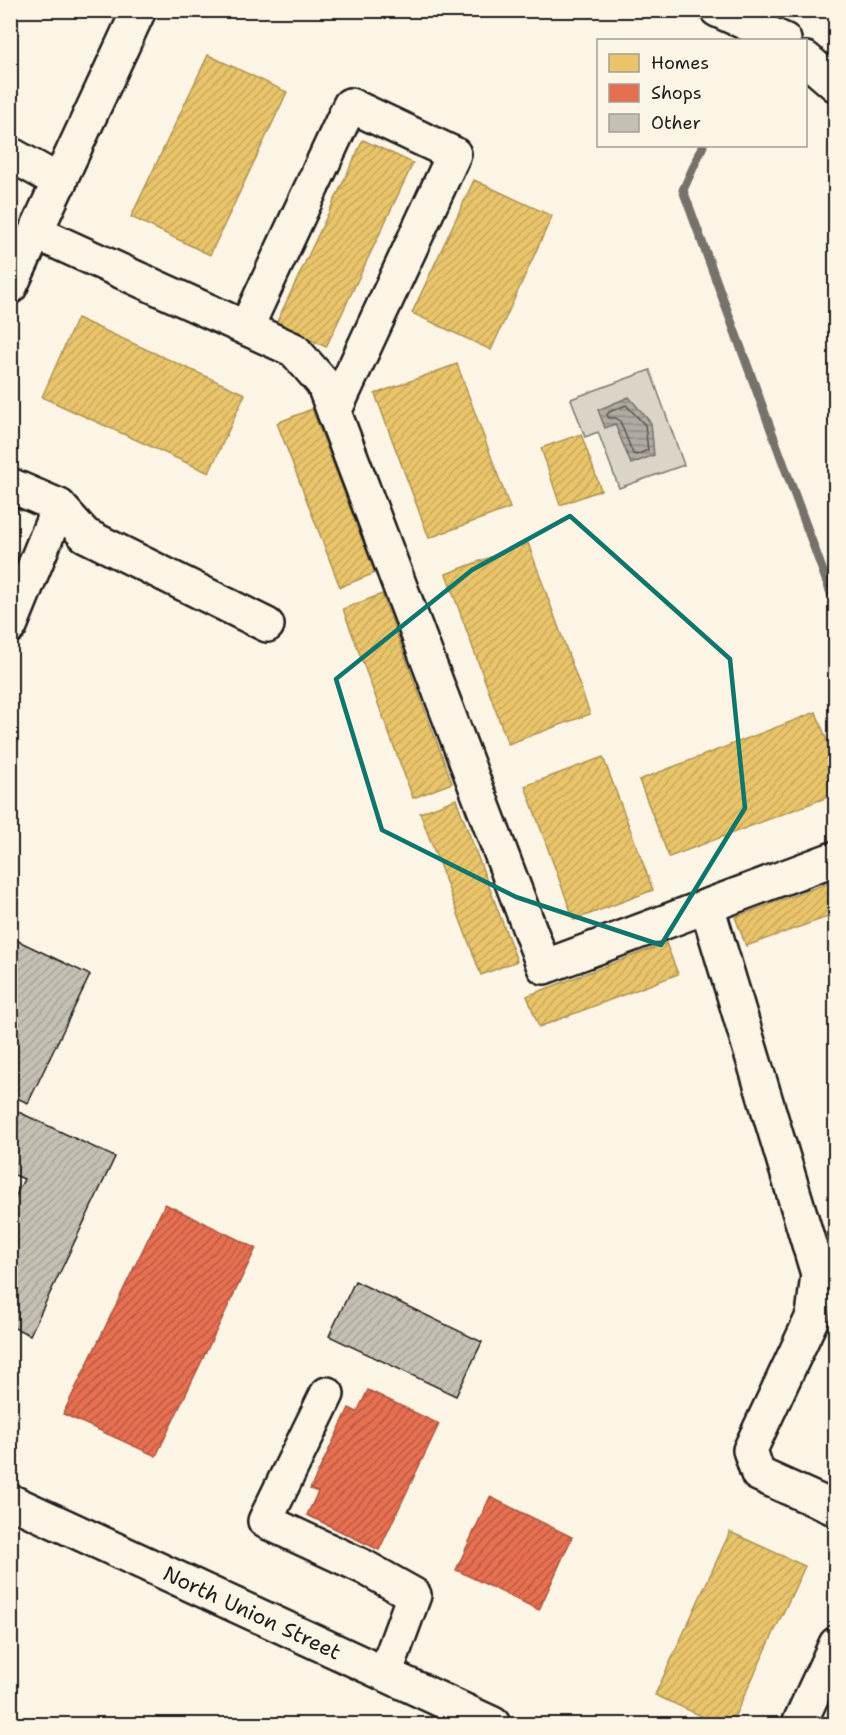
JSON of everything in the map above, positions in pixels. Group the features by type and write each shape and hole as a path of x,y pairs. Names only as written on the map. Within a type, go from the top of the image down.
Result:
{"main road":[{"path":"10,287 139,10"},
{"path":"717,10 782,39"},
{"path":"807,60 836,85"},
{"path":"246,328 350,105 454,154 333,412"},
{"path":"10,154 60,182"},
{"path":"37,233 294,350 323,383 544,967 836,858"},
{"path":"10,485 59,506 85,535 267,625"},
{"path":"10,626 59,506"},
{"path":"707,906 818,1274 813,1316 750,1450 758,1474 836,1509"},
{"path":"327,1394 265,1521 364,1567 414,1595 385,1674"},
{"name":"North Union Street","path":"10,1501 494,1725"},
{"path":"799,1725 836,1644"}],"highlighted area":[{"path":"570,516 730,659 745,808 661,945 516,897 382,830 336,679 472,570"}],"shaded area":[{"path":"650,370 684,465 619,488 598,432 585,437 571,399"}],"water":[{"path":"629,397 651,423 654,455 631,464 615,424 605,428 598,410"}],"building: Homes":[{"path":"208,55 287,92 210,255 131,217"},
{"path":"363,140 413,163 326,347 276,324"},
{"path":"474,180 552,216 491,350 412,313"},
{"path":"77,318 245,394 209,473 42,397"},
{"path":"457,364 510,508 429,538 375,394"},
{"path":"312,409 375,573 340,587 277,423"},
{"path":"581,434 601,490 560,505 541,448"},
{"path":"528,543 590,714 508,744 446,574"},
{"path":"382,594 452,783 413,798 343,609"},
{"path":"816,712 836,764 836,794 669,857 639,780"},
{"path":"603,757 653,890 574,920 525,786"},
{"path":"456,799 517,961 481,975 420,813"},
{"path":"836,880 836,914 746,946 735,917"},
{"path":"666,943 678,974 539,1027 527,996"},
{"path":"730,1532 805,1566 731,1724 719,1724 655,1695"}],"building: Shops":[{"path":"165,1204 256,1248 156,1456 63,1414"},
{"path":"368,1390 439,1424 379,1550 307,1515 318,1492 310,1489 349,1408 357,1412"},
{"path":"490,1497 572,1537 539,1610 456,1570"}],"building: Other":[{"path":"10,937 90,975 28,1103 10,1095"},
{"path":"10,1108 115,1157 30,1335 10,1326 10,1208 24,1179 10,1173"},
{"path":"355,1281 482,1342 456,1396 329,1336"}],"waterway":[{"path":"703,147 683,190 836,607"}]}
